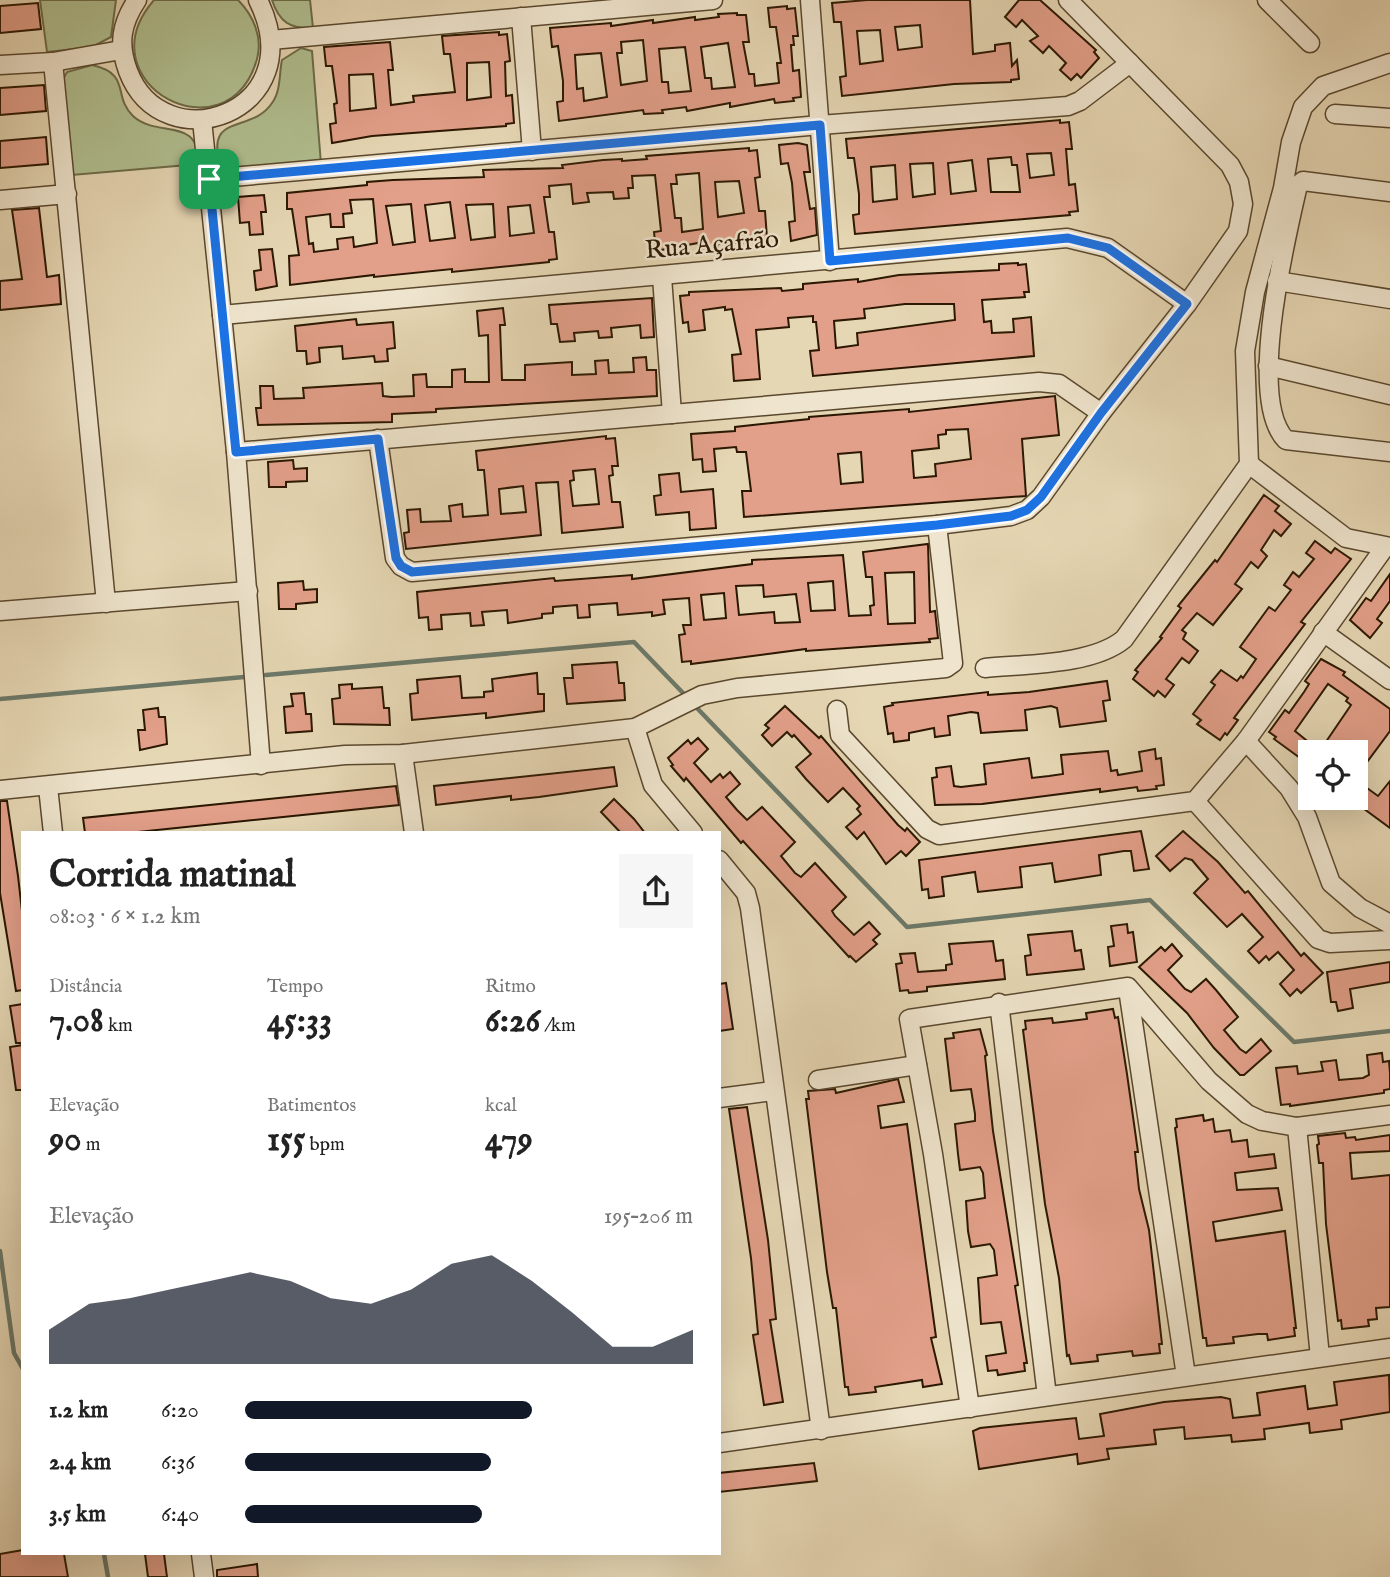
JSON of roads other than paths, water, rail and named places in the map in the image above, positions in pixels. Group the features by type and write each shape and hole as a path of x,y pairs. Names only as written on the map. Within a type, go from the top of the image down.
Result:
{"street":[{"path":"137,0 127,15 121,51 132,80 146,99 167,113 202,120 229,113 249,99 263,81 271,62 271,40 258,0"},
{"path":"271,40 634,4 713,0"},
{"path":"810,0 830,261"},
{"path":"378,439 396,558 401,566 412,572 937,525 1011,516 1027,510 1041,497 1101,413 1187,304 1238,231 1243,204 1240,182 1230,165 1068,0"},
{"path":"1267,0 1310,43"},
{"path":"521,17 532,151"},
{"path":"0,65 53,62 121,51"},
{"path":"53,62 106,603"},
{"path":"985,668 1088,656 1113,649 1125,639 1249,464 1245,351 1255,292 1303,107 1322,86 1390,62"},
{"path":"209,179 1068,106 1080,101 1130,63"},
{"path":"1335,114 1390,118"},
{"path":"202,120 236,452 261,765"},
{"path":"1390,192 1300,182 1277,281 1268,366 1274,416 1280,434 1286,440 1390,452"},
{"path":"0,200 67,194"},
{"name":"Rua Açafrão","path":"222,315 1068,238 1108,248 1187,304"},
{"path":"662,277 672,414"},
{"path":"1277,281 1390,299"},
{"path":"1268,366 1390,395"},
{"path":"236,452 1039,382 1059,384 1101,413"},
{"path":"836,710 841,735 928,829 939,835 1195,801 1246,741 1323,632 1388,547 1346,538 1249,464"},
{"path":"0,790 345,755 403,754 635,728 702,695 737,688 951,667 953,663 937,525"},
{"path":"0,611 248,591"},
{"path":"1323,632 1390,680"},
{"path":"635,728 653,785 686,831"},
{"path":"1246,741 1289,788 1307,817 1331,883 1360,908 1390,924"},
{"path":"403,754 414,831"},
{"path":"48,786 53,831"},
{"path":"1195,801 1318,939 1330,943 1390,940"},
{"path":"721,863 746,894 750,908 821,1430"},
{"path":"970,1408 933,1154 909,1019 999,1003 1128,987"},
{"path":"1128,987 1209,1081 1247,1114 1262,1121 1297,1127 1390,1115"},
{"path":"1128,987 1186,1376"},
{"path":"999,1003 1047,1396"},
{"path":"818,1080 917,1065"},
{"path":"721,1098 773,1091"},
{"path":"1297,1127 1320,1357"},
{"path":"721,1443 1390,1348"},
{"path":"201,1555 204,1577"}],"waterway":[{"path":"266,675 634,642 683,693"},
{"path":"0,699 244,677"},
{"path":"696,707 907,927 1150,900 1294,1042 1390,1031"},
{"path":"0,1251 14,1353 21,1365"},
{"path":"104,1555 108,1577"}]}
